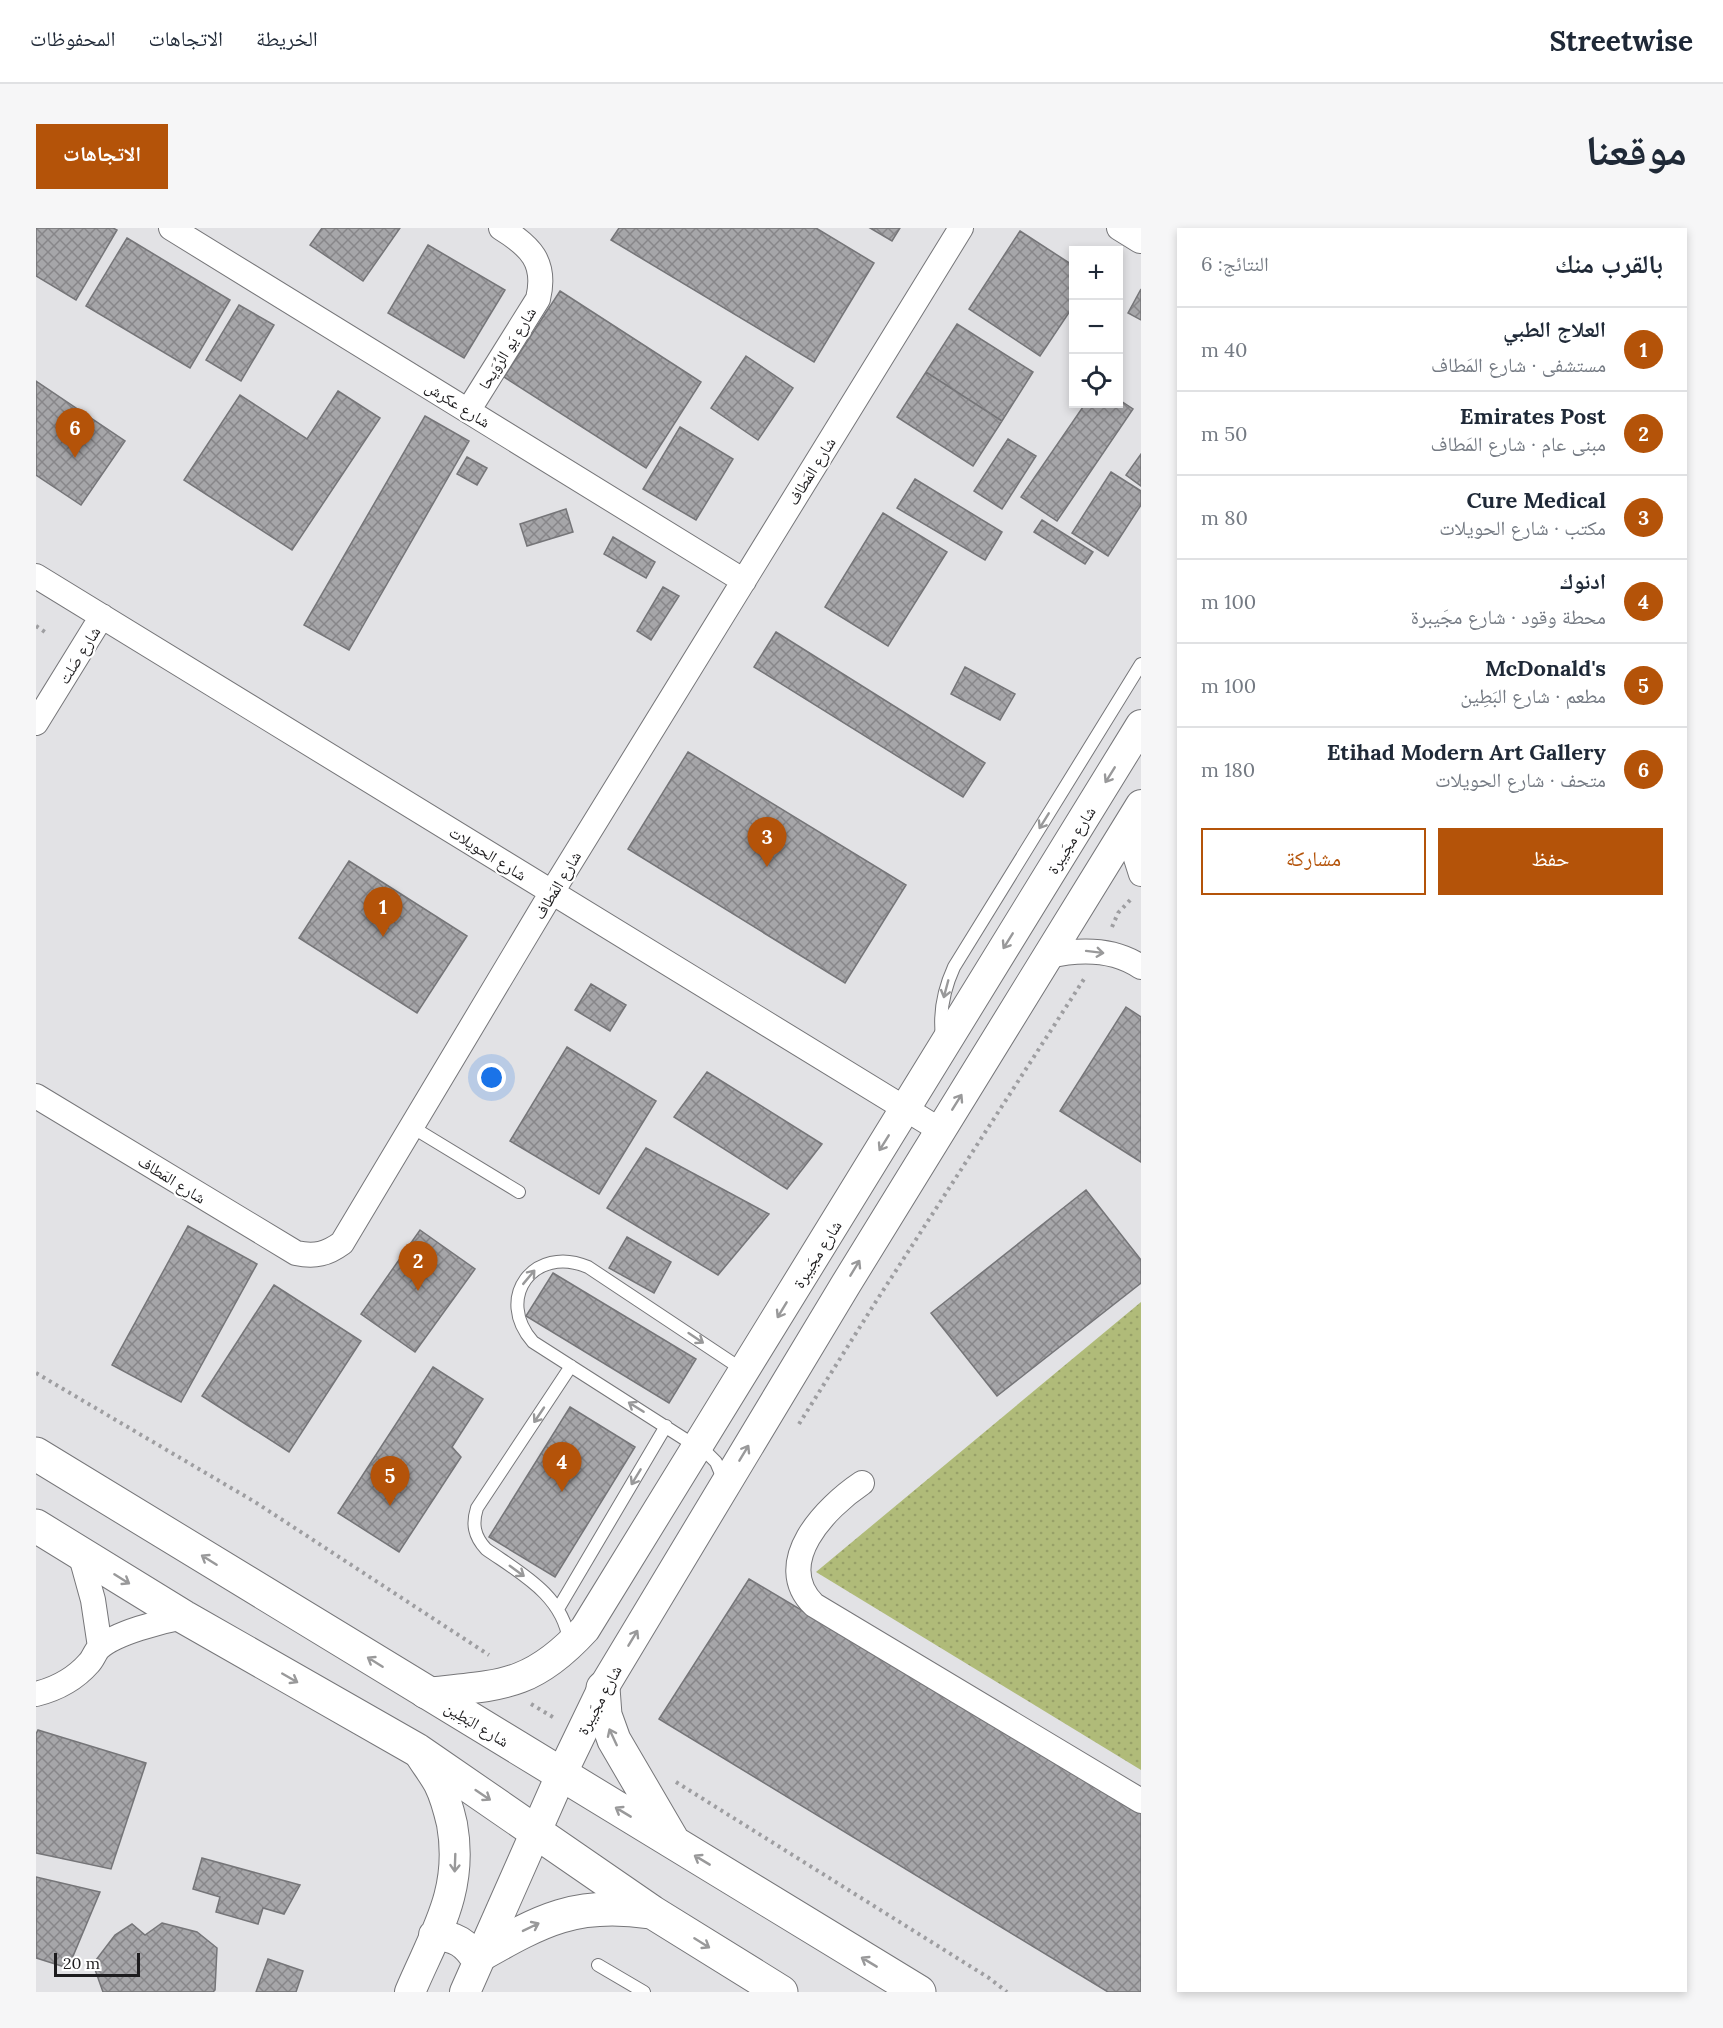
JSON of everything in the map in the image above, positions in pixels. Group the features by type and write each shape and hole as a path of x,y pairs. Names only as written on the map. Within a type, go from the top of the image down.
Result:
{"main road":[{"name":"شارع البَطِين","path":"36,1454 919,1992"},
{"path":"36,1526 183,1617 417,1750 652,1912 781,1992"},
{"path":"603,1689 605,1715 614,1740 674,1842"},
{"path":"478,1958 537,1924 573,1912 604,1908 652,1912"}],"street":[{"name":"شارع عكرش","path":"171,228 744,580"},
{"name":"شارع يَو الرِّوَيحا","path":"468,411 538,299 540,290 540,270 530,249 501,228"},
{"name":"شارع المَطاف","path":"36,1095 285,1248 308,1256 321,1255 342,1243 552,892 961,228"},
{"path":"1119,228 1140,241"},
{"name":"شارع الحويلات","path":"36,576 940,1130"},
{"name":"شارع صَلت","path":"36,723 102,616"},
{"name":"شارع مجَيبرة","path":"425,1693 487,1686 513,1681 535,1672 553,1661 570,1646 596,1614 1141,725"},
{"path":"1136,813 1134,852 1141,874"},
{"name":"شارع مجَيبرة","path":"465,1992 478,1958 561,1775 603,1689 940,1130 1136,813"},
{"path":"1048,956 1084,951 1102,952 1141,966"},
{"path":"862,1483 844,1495 829,1510 814,1528 803,1548 798,1576 800,1587 806,1597 814,1605 1141,1801"},
{"path":"80,1553 93,1600 100,1647"},
{"path":"36,1694 62,1684 77,1675 100,1647 140,1628 183,1617"},
{"path":"410,1992 449,1902 454,1878 454,1839 449,1811 440,1785 417,1750"},
{"path":"434,1935 445,1935 465,1944 478,1958"}],"lane":[{"path":"944,1046 941,1008 945,989 954,967 1141,664"},
{"path":"412,1127 519,1192"},
{"path":"725,1485 716,1462 698,1447 533,1342 524,1332 518,1319 519,1292 525,1280 547,1263 561,1260 575,1262 588,1267 745,1371"},
{"path":"570,1646 568,1633 558,1609 541,1588 486,1549 479,1541 473,1524 477,1508 571,1366"},
{"path":"558,1609 666,1426"},
{"path":"598,1965 644,1992"}],"path":[{"path":"36,626 45,632"},
{"path":"794,1432 1082,982"},
{"path":"36,1373 255,1502 477,1648"},
{"path":"526,1701 561,1723"},
{"path":"687,1790 1008,1992"}],"green space":[{"path":"1141,1302 1141,1770 816,1572"}],"building":[{"path":"36,228 113,228 117,230 76,300 36,276"},
{"path":"322,228 400,228 363,281 310,245"},
{"path":"619,228 816,228 874,263 814,362 611,240"},
{"path":"870,228 900,228 892,241"},
{"path":"1020,231 1069,263 1069,312 1040,356 969,309"},
{"path":"127,238 230,300 190,368 86,306"},
{"path":"428,245 505,290 464,358 388,313"},
{"path":"1141,289 1141,320 1128,313"},
{"path":"560,291 701,382 646,468 504,377"},
{"path":"239,305 274,325 241,381 206,360"},
{"path":"957,324 1033,372 1002,421 926,372"},
{"path":"746,356 793,388 758,440 711,408"},
{"path":"926,372 1002,421 973,466 897,417"},
{"path":"36,381 125,441 81,505 36,475"},
{"path":"338,391 380,418 292,550 184,480 240,395 307,439"},
{"path":"1123,402 1133,409 1057,521 1021,497 1082,408 1123,408"},
{"path":"425,416 469,441 349,650 304,625"},
{"path":"680,427 733,459 696,520 643,489"},
{"path":"1008,439 1036,456 1002,509 974,491"},
{"path":"1141,454 1141,486 1126,475"},
{"path":"467,457 487,468 477,485 457,474"},
{"path":"1111,472 1141,491 1141,505 1108,556 1072,533"},
{"path":"915,479 1002,532 985,560 897,508"},
{"path":"566,509 573,532 527,546 520,524"},
{"path":"883,513 947,552 888,646 825,607"},
{"path":"1042,520 1093,552 1085,564 1034,532"},
{"path":"613,537 655,562 646,578 604,554"},
{"path":"663,587 679,596 651,640 637,631"},
{"path":"776,632 985,763 963,797 754,667"},
{"path":"965,667 1015,694 1000,720 951,694"},
{"path":"688,752 906,885 845,983 628,849"},
{"path":"349,861 467,936 417,1013 299,938"},
{"path":"591,984 626,1005 610,1031 575,1010"},
{"path":"1126,1007 1141,1017 1141,1162 1060,1111"},
{"path":"567,1047 656,1101 599,1194 510,1141"},
{"path":"707,1072 822,1144 787,1189 674,1117"},
{"path":"646,1148 769,1214 718,1275 607,1208"},
{"path":"1086,1190 1141,1260 1141,1283 997,1396 931,1313"},
{"path":"188,1226 257,1264 181,1402 112,1365"},
{"path":"420,1230 475,1269 415,1352 361,1314"},
{"path":"627,1237 671,1262 654,1293 609,1268"},
{"path":"553,1273 696,1359 669,1403 526,1316"},
{"path":"274,1285 361,1341 289,1452 202,1396"},
{"path":"433,1367 483,1399 452,1447 461,1457 399,1552 338,1513"},
{"path":"570,1407 635,1447 555,1577 489,1537"},
{"path":"749,1579 1141,1812 1141,1992 1108,1992 659,1719"},
{"path":"38,1730 146,1763 111,1869 36,1853 36,1734"},
{"path":"202,1858 300,1885 284,1914 263,1908 258,1924 216,1912 220,1897 193,1889"},
{"path":"36,1877 100,1892 68,1968 36,1958"},
{"path":"162,1923 197,1932 217,1948 215,1990 213,1992 103,1992 93,1964 115,1935 132,1924 145,1935"},
{"path":"268,1959 303,1971 296,1992 256,1992"}],"place":[{"name":"Etihad Modern Art Gallery","path":"75,458"},
{"name":"Cure Medical","path":"767,867"},
{"name":"العلاج الطبي","path":"383,937"},
{"name":"Emirates Post","path":"418,1291"},
{"name":"ادنوك","path":"562,1492"},
{"name":"McDonald's","path":"390,1506"}]}
